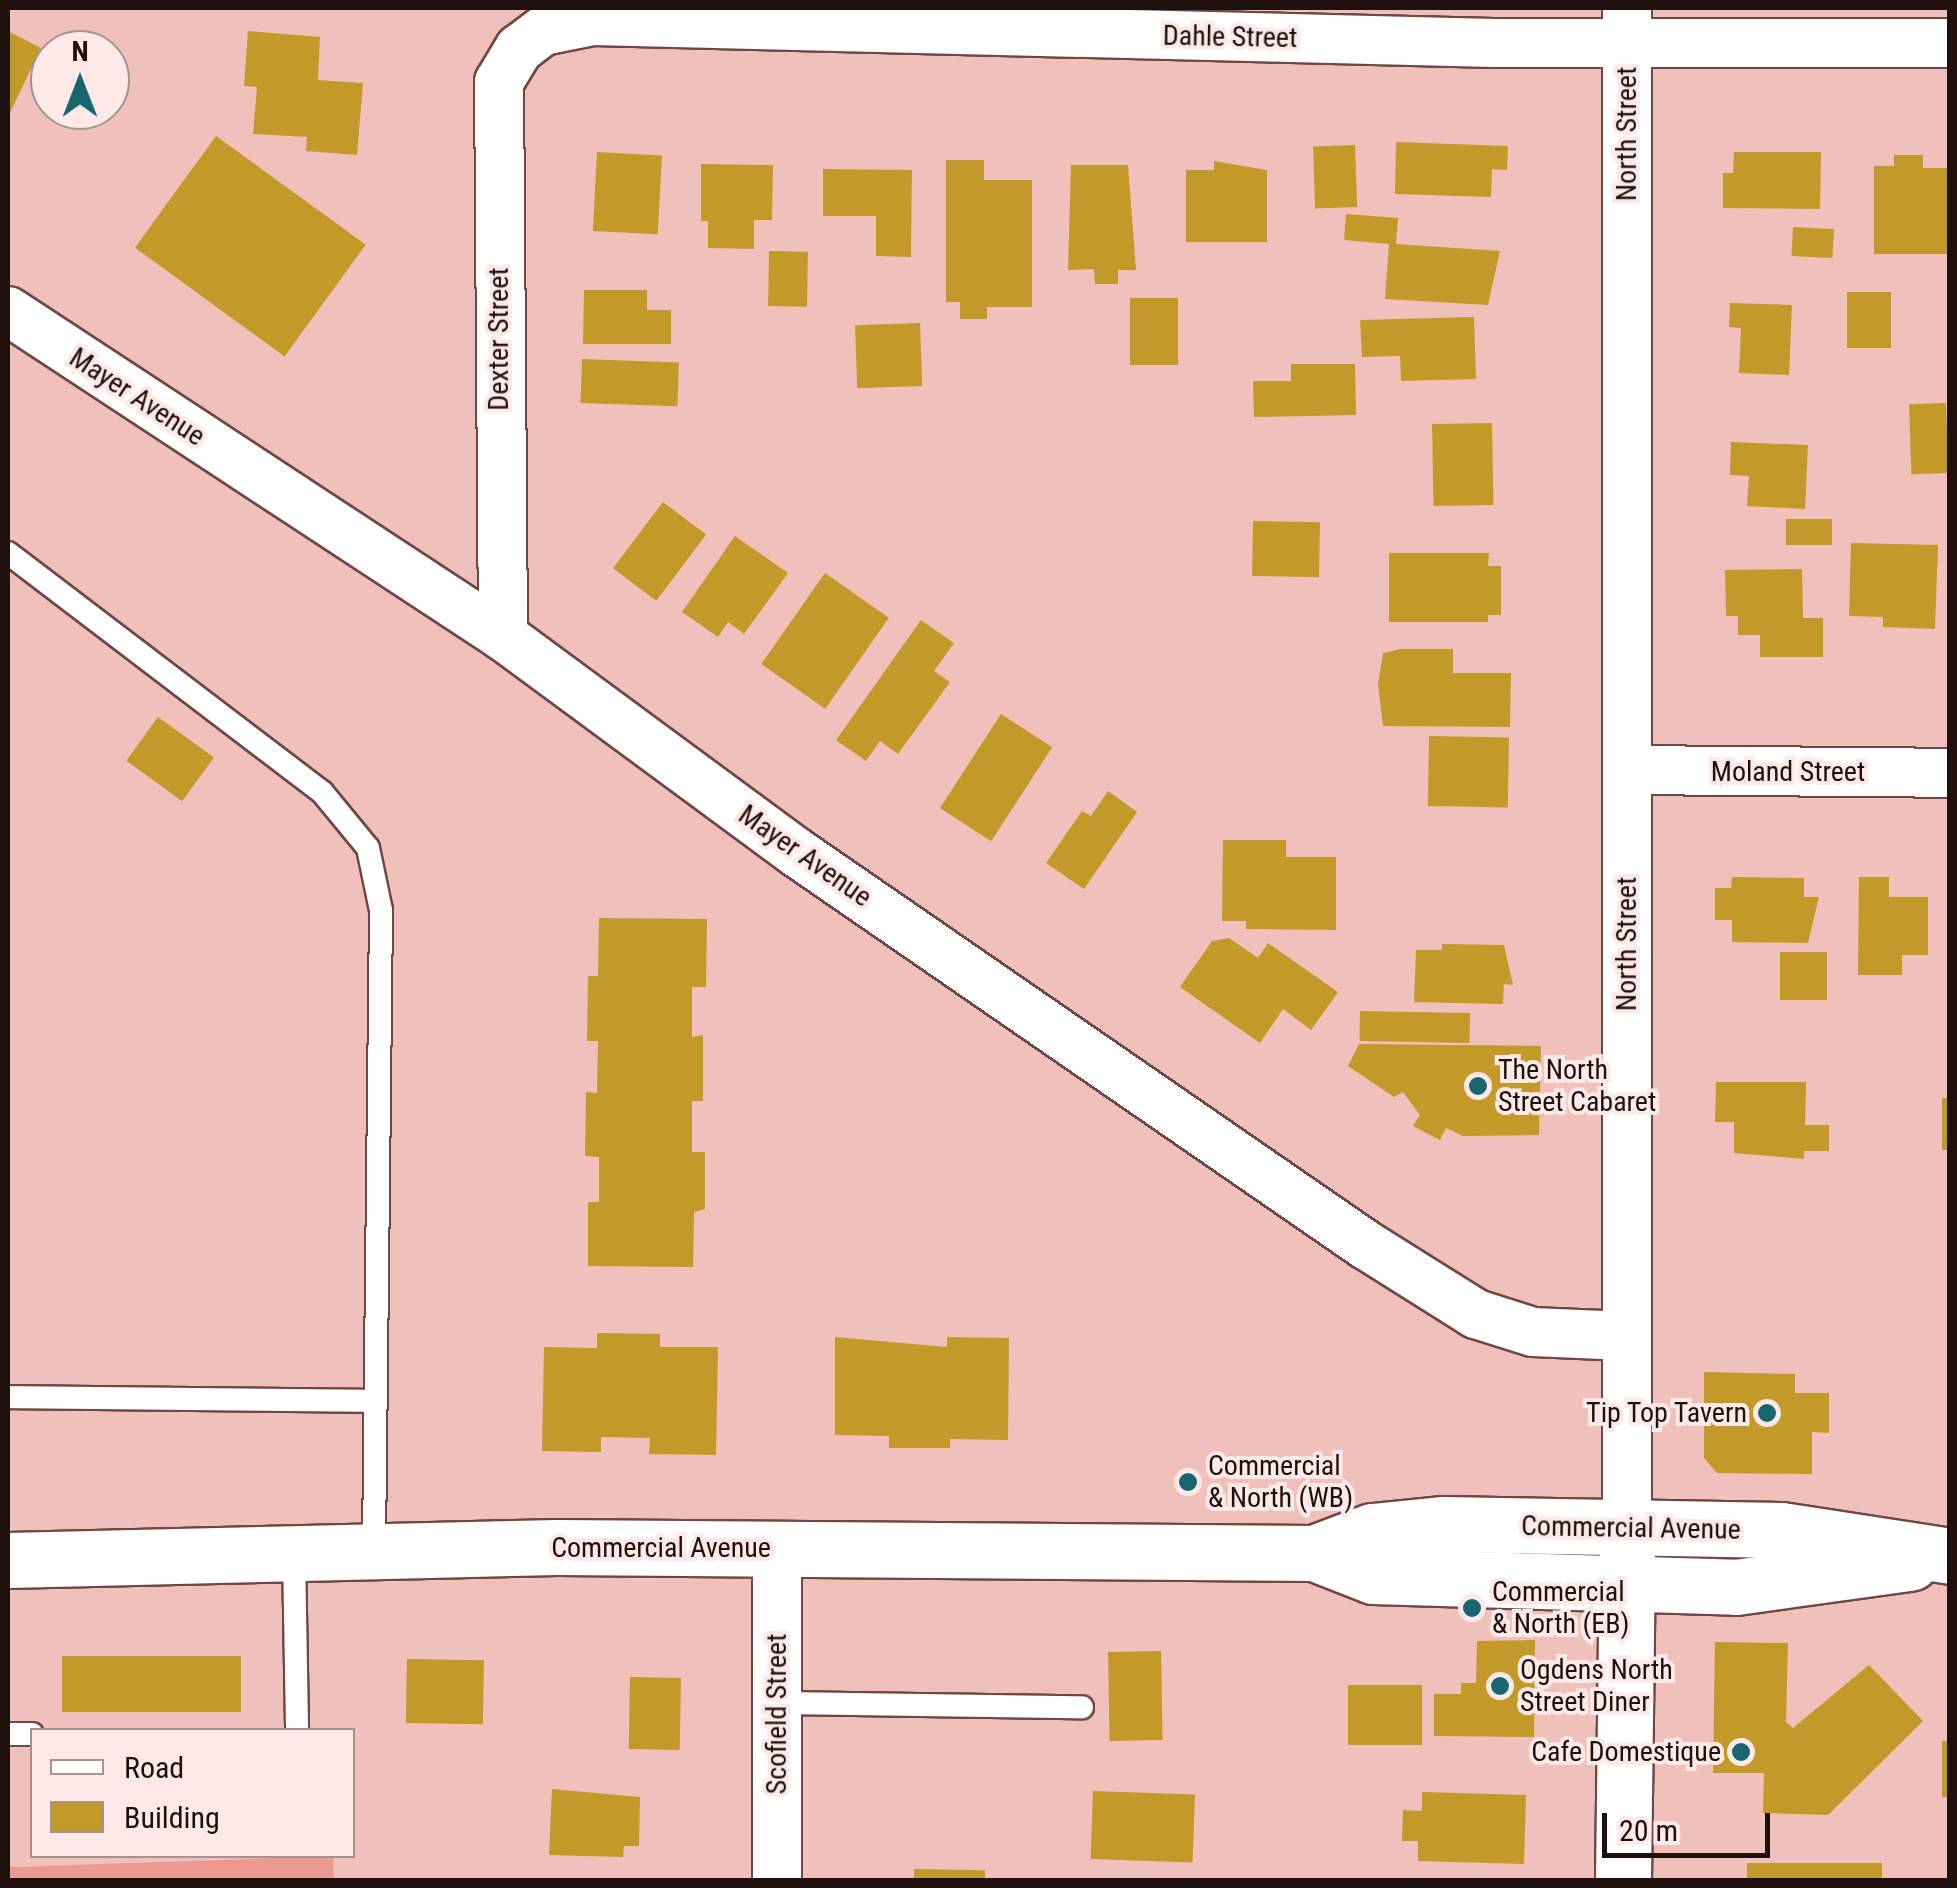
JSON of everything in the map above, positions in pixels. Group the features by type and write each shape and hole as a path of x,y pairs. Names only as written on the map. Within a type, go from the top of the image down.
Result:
{"street":[{"name":"Dahle Street","path":"519,49 557,26 593,21 1627,25 1950,43"},
{"name":"North Street","path":"1623,1880 1627,1585 1627,25"},
{"name":"Dexter Street","path":"503,636 498,94 506,64 519,49"},
{"name":"Mayer Avenue","path":"8,311 503,636 796,852 1444,1294 1476,1314 1533,1332 1626,1336"},
{"name":"Moland Street","path":"1627,770 1950,773"},
{"name":"Commercial Avenue","path":"8,1560 294,1552 777,1547 1314,1553 1372,1532 1444,1524 1781,1530 1950,1556"},
{"name":"Scofield Street","path":"777,1547 778,1880"},
{"name":"Commercial Avenue","path":"1314,1553 1373,1576 1780,1586 1950,1556"}],"lane":[{"path":"8,553 322,792 368,848 381,910 374,1551"},
{"path":"8,1397 375,1401"},
{"path":"294,1552 297,1728"},
{"path":"777,1703 1082,1707"}],"shaded area":[{"path":"333,1858 334,1880 9,1880 8,1867"}],"building":[{"path":"8,31 30,42 30,71 8,117"},
{"path":"248,31 320,37 318,80 363,83 357,155 306,151 307,137 253,134 257,87 244,86"},
{"path":"216,136 366,245 285,356 135,248"},
{"path":"1396,142 1508,146 1507,170 1492,169 1491,197 1395,194"},
{"path":"1355,145 1357,207 1315,208 1313,146"},
{"path":"597,152 662,155 658,234 593,231"},
{"path":"1734,152 1821,152 1820,209 1723,208 1723,173 1733,173"},
{"path":"1894,155 1923,155 1923,168 1950,168 1950,254 1874,254 1874,166 1894,166"},
{"path":"946,160 984,160 984,180 1032,180 1032,307 987,307 987,319 960,319 960,302 946,302"},
{"path":"1214,161 1267,170 1267,242 1186,242 1186,170 1214,170"},
{"path":"701,164 773,165 772,220 754,220 754,249 708,248 708,221 701,221"},
{"path":"1071,165 1128,165 1136,270 1118,270 1118,284 1095,284 1094,269 1068,270"},
{"path":"823,169 912,170 911,257 876,256 876,216 823,216"},
{"path":"1346,214 1398,218 1396,244 1500,251 1488,305 1385,299 1389,244 1344,240"},
{"path":"1793,227 1834,229 1832,258 1791,256"},
{"path":"769,251 808,252 807,307 768,306"},
{"path":"584,290 647,290 647,310 671,310 671,344 583,344"},
{"path":"1847,292 1891,292 1891,348 1847,348"},
{"path":"1130,298 1178,298 1178,365 1130,365"},
{"path":"1730,303 1792,305 1789,375 1739,373 1741,328 1729,327"},
{"path":"1474,317 1476,379 1401,381 1400,356 1362,357 1360,320"},
{"path":"920,323 922,386 857,388 855,325"},
{"path":"582,359 679,362 677,406 580,403"},
{"path":"1291,364 1355,364 1356,415 1254,417 1253,381 1291,381"},
{"path":"1946,403 1948,473 1911,474 1909,404"},
{"path":"1492,423 1493,505 1433,506 1432,424"},
{"path":"1731,442 1808,445 1805,509 1747,506 1749,476 1730,475"},
{"path":"663,502 706,534 656,601 613,568"},
{"path":"1786,519 1832,519 1832,545 1786,545"},
{"path":"1253,521 1320,522 1319,577 1252,576"},
{"path":"735,536 788,573 744,634 728,622 718,637 682,612"},
{"path":"1851,543 1938,545 1935,629 1883,627 1883,617 1849,616"},
{"path":"1389,553 1489,553 1488,566 1501,566 1501,615 1488,615 1488,622 1389,622"},
{"path":"1802,569 1803,618 1823,618 1823,657 1760,657 1760,635 1738,635 1738,616 1726,616 1725,570"},
{"path":"825,573 889,618 825,709 761,664"},
{"path":"921,620 954,643 934,671 950,682 898,754 880,741 866,761 836,740"},
{"path":"1453,649 1453,673 1511,673 1510,727 1383,726 1378,684 1383,653"},
{"path":"1001,714 1052,747 991,841 940,808"},
{"path":"158,717 214,758 182,801 126,761"},
{"path":"1429,736 1509,737 1508,807 1428,806"},
{"path":"1108,791 1137,812 1084,889 1046,863 1082,811 1091,816"},
{"path":"1223,840 1286,840 1286,857 1336,857 1336,930 1246,929 1246,921 1222,921"},
{"path":"1732,877 1804,878 1804,897 1819,897 1808,943 1732,942 1732,920 1715,920 1715,888 1731,888"},
{"path":"1859,877 1889,877 1889,897 1928,897 1928,955 1902,955 1902,975 1858,975"},
{"path":"599,918 707,919 706,987 692,987 692,1037 703,1035 703,1101 692,1101 692,1152 705,1152 705,1209 694,1212 693,1267 588,1266 588,1202 599,1202 599,1157 585,1156 586,1092 597,1093 598,1041 587,1041 588,976 598,976"},
{"path":"1229,938 1258,958 1268,943 1338,992 1311,1030 1283,1009 1260,1043 1180,987 1212,941"},
{"path":"1442,944 1504,945 1513,985 1504,984 1503,1004 1414,1002 1416,950 1442,950"},
{"path":"1780,952 1827,952 1827,1000 1780,1000"},
{"path":"1360,1011 1470,1013 1469,1043 1359,1041"},
{"path":"1359,1044 1541,1046 1539,1135 1463,1136 1446,1128 1440,1140 1413,1126 1420,1115 1403,1092 1394,1097 1348,1066"},
{"path":"1716,1082 1806,1082 1805,1125 1829,1125 1829,1151 1804,1151 1804,1159 1734,1153 1734,1122 1715,1122"},
{"path":"1942,1098 1950,1098 1950,1150 1942,1150"},
{"path":"597,1333 660,1334 660,1347 718,1347 716,1455 649,1454 650,1438 601,1437 601,1452 542,1451 544,1347 597,1348"},
{"path":"835,1337 947,1347 947,1337 1009,1338 1008,1440 950,1439 950,1448 889,1448 889,1436 835,1435"},
{"name":"Tip Top Tavern","path":"1704,1372 1795,1374 1795,1393 1829,1393 1829,1433 1812,1432 1812,1474 1717,1473 1704,1458"},
{"path":"1535,1640 1534,1737 1434,1736 1434,1694 1461,1694 1461,1683 1476,1683 1477,1641"},
{"path":"1715,1642 1788,1643 1786,1722 1793,1728 1869,1665 1923,1721 1828,1815 1763,1813 1764,1773 1713,1773"},
{"path":"1161,1651 1163,1740 1110,1741 1108,1652"},
{"path":"62,1656 241,1656 241,1712 62,1712"},
{"path":"407,1659 484,1660 483,1724 406,1723"},
{"path":"630,1677 681,1678 680,1750 629,1749"},
{"path":"1348,1685 1422,1685 1422,1745 1348,1745"},
{"path":"1942,1741 1950,1741 1950,1797 1942,1797"},
{"path":"552,1789 640,1797 639,1846 624,1846 623,1857 549,1855"},
{"path":"1093,1791 1195,1795 1193,1863 1091,1859"},
{"path":"1422,1792 1526,1795 1524,1864 1418,1861 1418,1841 1402,1841 1403,1810 1422,1811"},
{"path":"1747,1863 1882,1863 1882,1880 1747,1880"},
{"path":"914,1869 985,1870 985,1880 914,1880"}],"place":[{"name":"The North Street Cabaret","path":"1478,1086"},
{"name":"Tip Top Tavern","path":"1767,1413"},
{"name":"Commercial & North (WB)","path":"1188,1482"},
{"name":"Commercial & North (EB)","path":"1472,1608"},
{"name":"Ogdens North Street Diner","path":"1500,1686"},
{"name":"Cafe Domestique","path":"1741,1752"}]}
